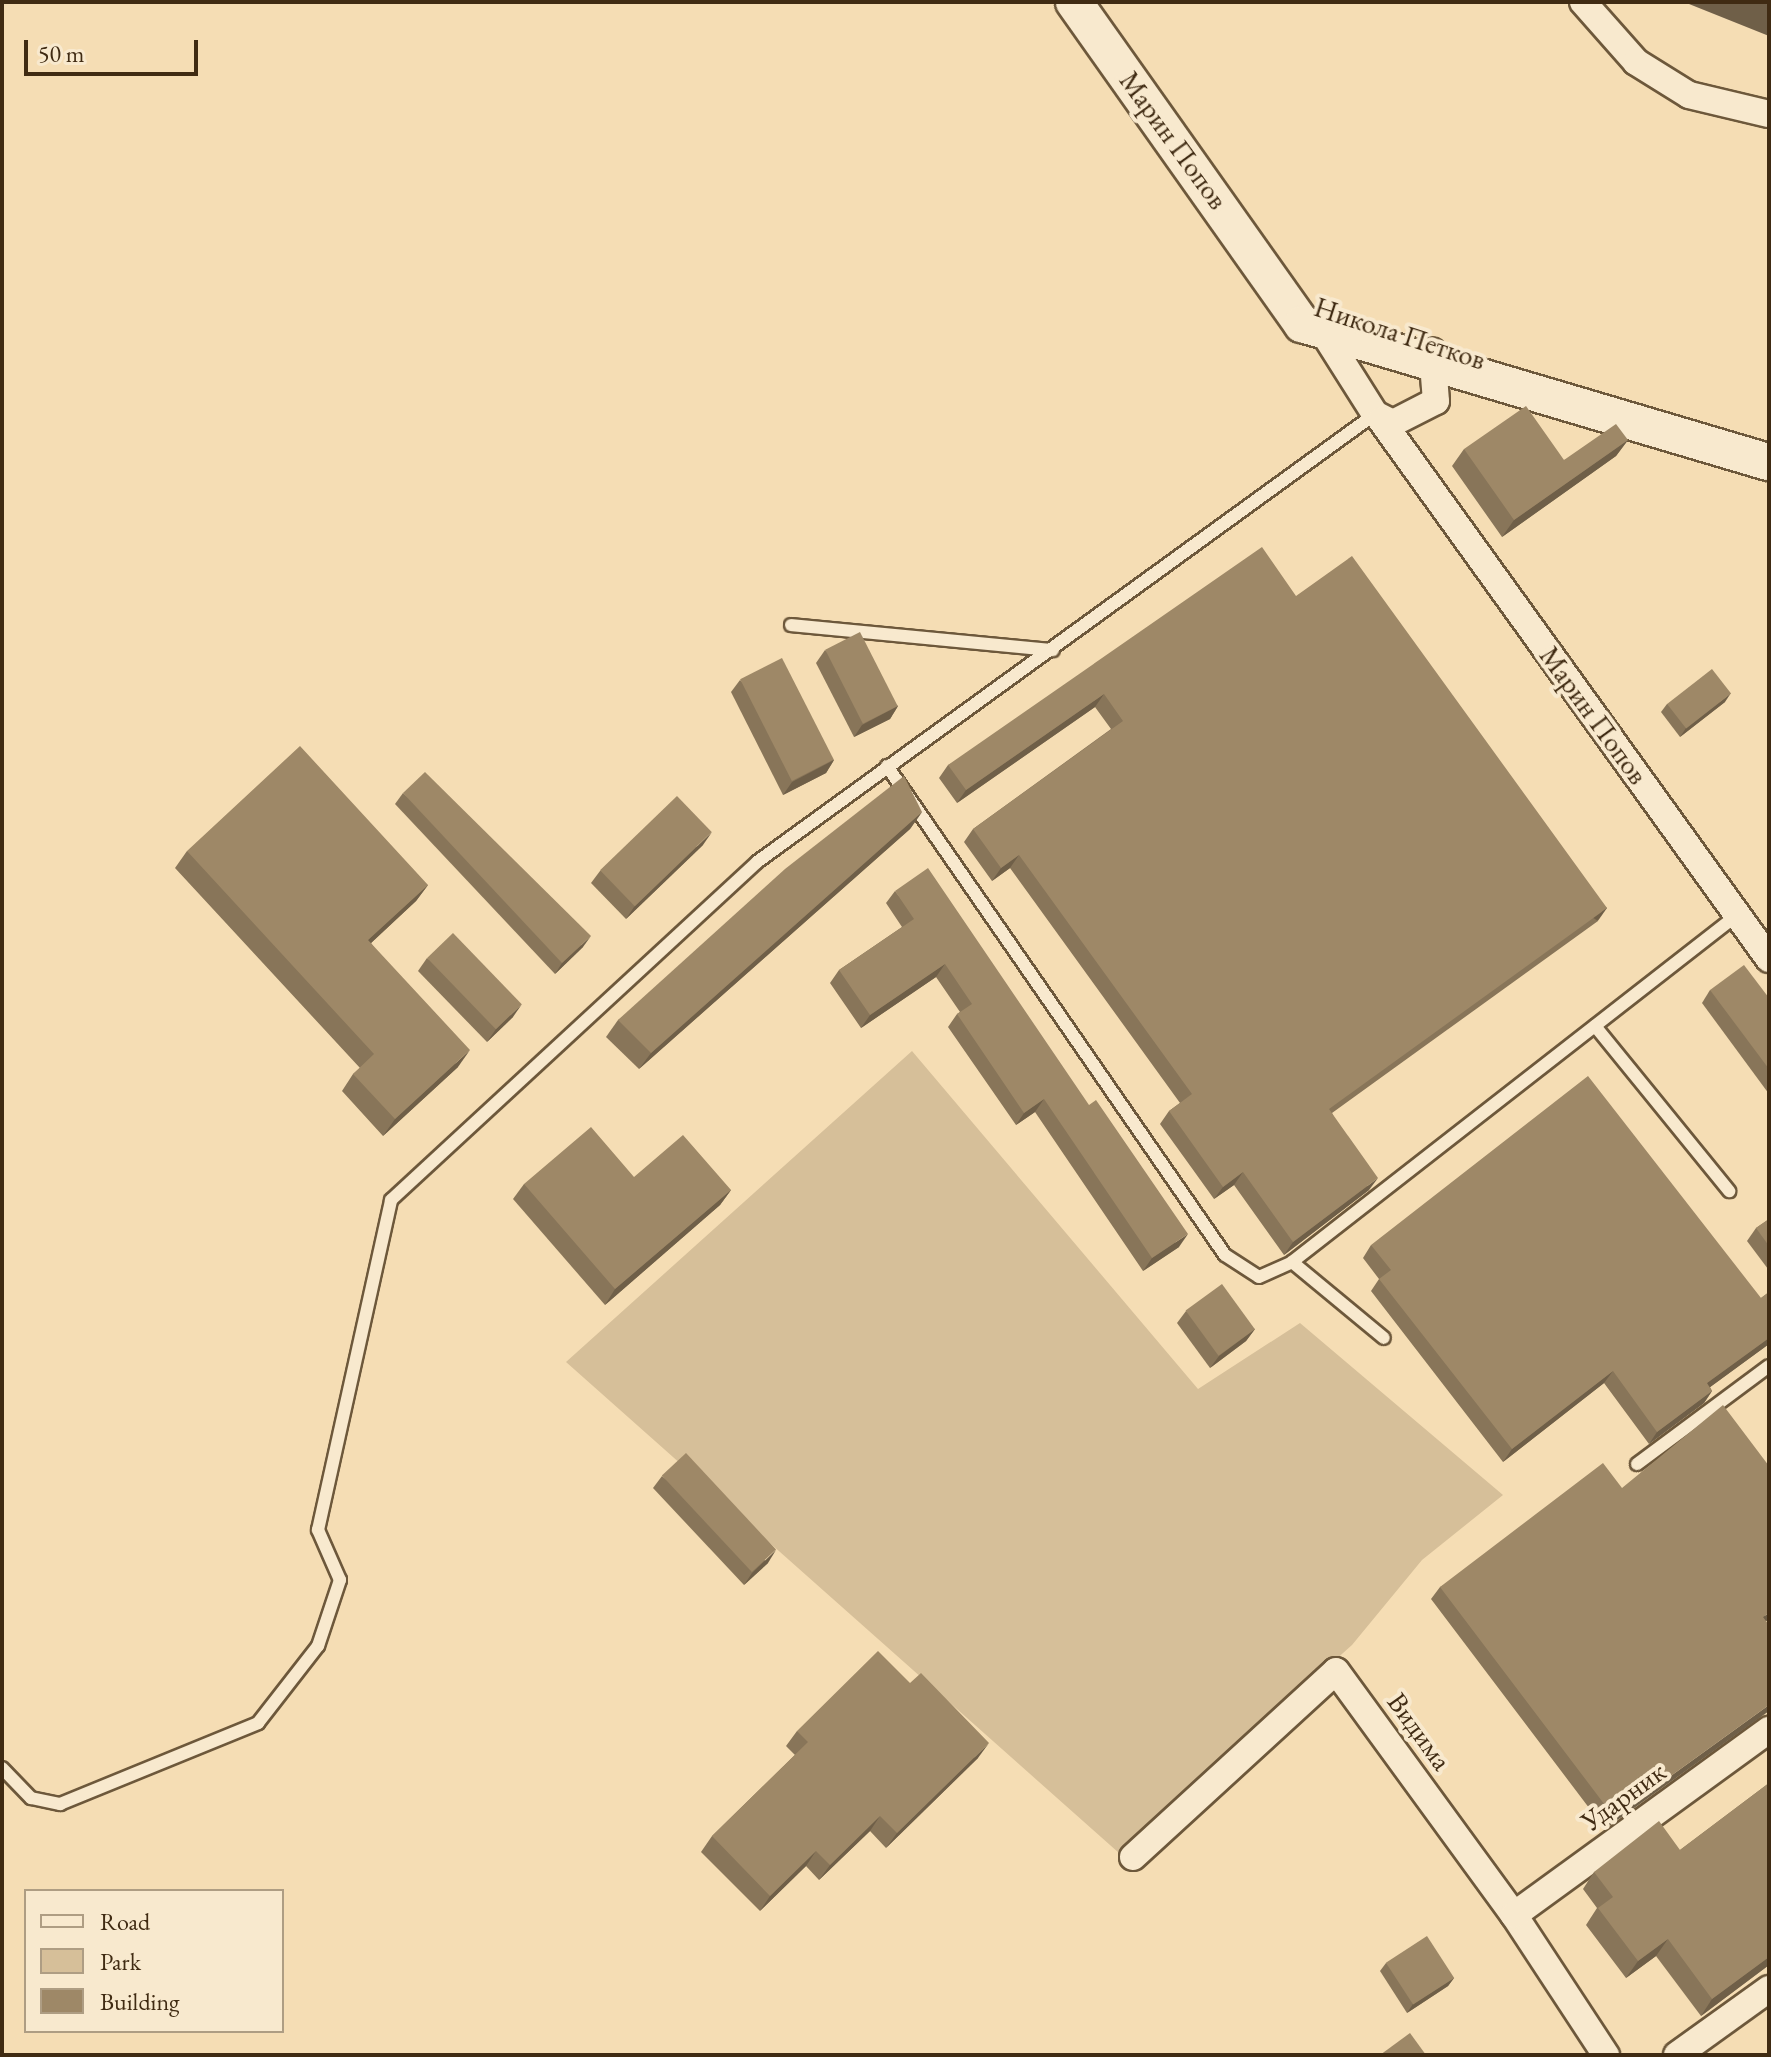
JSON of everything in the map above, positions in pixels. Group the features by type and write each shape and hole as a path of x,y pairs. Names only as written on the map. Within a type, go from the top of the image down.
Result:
{"main road":[{"name":"Марин Попов","path":"1074,2 1275,278"},
{"name":"Никола Петков","path":"1275,278 1302,324 1325,335 1388,344"},
{"name":"Никола Петков","path":"1275,278 1313,309 1388,344 1434,358 1542,377 1659,427 1769,462"}],"street":[{"path":"1583,2 1636,62 1689,95 1769,114"},
{"path":"1325,335 1361,384 1378,417 1404,422 1426,411 1436,401 1434,358"},
{"path":"1361,384 1388,344"},
{"path":"1419,471 1426,411"},
{"name":"Марин Попов","path":"1378,417 1769,959"},
{"name":"Видима","path":"1133,1857 1336,1671 1514,1915 1606,2055"},
{"name":"Ударник","path":"1514,1915 1769,1730"},
{"path":"1677,2055 1712,2042 1769,1989"}],"lane":[{"path":"2,1768 31,1798 60,1804 258,1723 318,1646 340,1580 318,1530 391,1200 757,862 1378,417"},
{"path":"791,625 1053,650"},
{"path":"887,766 1225,1255 1259,1277 1292,1262 1737,915"},
{"path":"1595,1026 1729,1191"},
{"path":"1292,1262 1384,1338"},
{"path":"1637,1464 1769,1366"}],"green space":[{"path":"912,1051 1198,1389 1300,1323 1503,1495 1422,1560 1352,1645 1119,1853 566,1362"}],"building":[{"path":"1526,406 1564,460 1616,424 1628,440 1514,520 1464,449"},
{"path":"1262,547 1296,596 1352,556 1607,908 1329,1109 1378,1178 1293,1242 1243,1172 1223,1187 1169,1111 1192,1094 1019,855 1001,868 973,829 1123,721 1104,694 966,790 948,765"},
{"path":"860,632 898,706 863,724 825,650"},
{"path":"782,658 834,760 792,781 740,679"},
{"path":"1712,669 1731,693 1686,729 1667,704"},
{"path":"300,746 428,885 368,940 470,1050 395,1119 353,1074 374,1054 187,851"},
{"path":"425,772 591,936 562,963 403,793"},
{"path":"904,776 922,812 651,1053 618,1020 785,869"},
{"path":"677,796 712,832 635,906 600,870"},
{"path":"928,868 1089,1105 1096,1100 1188,1234 1152,1258 1044,1099 1024,1113 957,1014 972,1004 945,964 870,1015 839,970 914,919 895,891"},
{"path":"453,933 522,1004 496,1029 427,958"},
{"path":"1744,965 1769,998 1769,1069 1710,990"},
{"path":"1588,1076 1761,1298 1769,1292 1769,1338 1707,1383 1712,1391 1657,1432 1613,1371 1512,1449 1379,1279 1391,1270 1371,1245"},
{"path":"591,1127 634,1177 683,1135 731,1190 615,1289 524,1184"},
{"path":"1769,1219 1769,1246 1756,1228"},
{"path":"1222,1284 1255,1329 1219,1356 1186,1310"},
{"path":"1723,1405 1769,1466 1769,1613 1763,1617 1769,1625 1769,1705 1614,1817 1440,1587 1603,1463 1622,1488"},
{"path":"686,1453 776,1550 752,1572 662,1476"},
{"path":"878,1651 910,1683 921,1673 989,1743 897,1833 880,1816 830,1865 816,1851 770,1896 712,1836 808,1742 797,1731"},
{"path":"1769,1783 1769,1957 1712,1999 1668,1939 1638,1961 1598,1908 1613,1897 1594,1872 1659,1821 1680,1850"},
{"path":"1427,1936 1454,1978 1413,2005 1386,1963"},
{"path":"1410,2033 1426,2055 1380,2055"}]}
